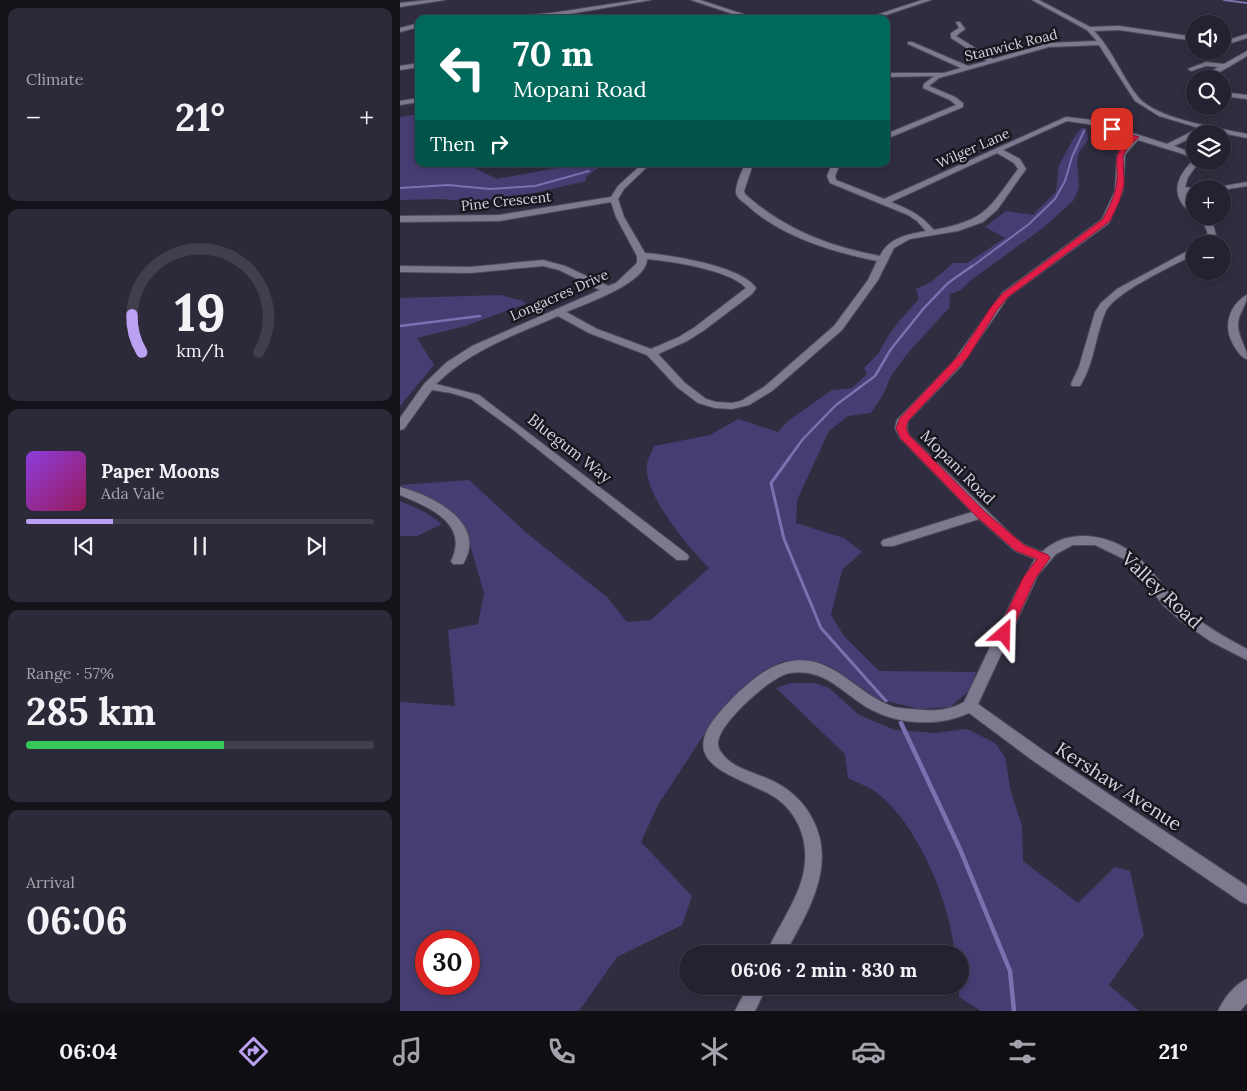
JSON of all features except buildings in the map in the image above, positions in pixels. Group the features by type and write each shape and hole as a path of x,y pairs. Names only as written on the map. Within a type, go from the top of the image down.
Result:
{"street":[{"path":"400,5 442,0"},
{"path":"552,15 648,0"},
{"path":"694,0 742,15"},
{"path":"880,15 928,0"},
{"path":"1035,0 1090,29 1137,100 1144,106 1165,116 1200,125"},
{"path":"1069,17 1119,28 1186,38"},
{"path":"400,20 415,25"},
{"path":"958,23 962,28 953,36 992,61"},
{"path":"400,30 415,26"},
{"path":"1090,29 1119,28"},
{"path":"1231,41 1247,36"},
{"path":"910,43 968,68"},
{"name":"Stanwick Road","path":"890,135 960,105 956,100 927,90 926,85 946,74 1056,44 1101,43"},
{"path":"1231,47 1247,52"},
{"path":"1219,70 1247,52"},
{"path":"1191,69 1206,64 1226,66"},
{"path":"400,68 415,66"},
{"path":"890,74 946,74"},
{"path":"1231,95 1247,97"},
{"path":"400,103 415,101"},
{"name":"Wilger Lane","path":"884,202 1061,121 1090,122 1136,137"},
{"path":"1231,132 1247,136"},
{"path":"1136,137 1186,153"},
{"name":"Mopani Road","path":"1044,558 1020,548 981,514 904,436 901,428 903,420 956,364 1005,296 1106,221 1116,202 1120,185 1120,156 1125,146 1136,137"},
{"path":"1168,146 1186,137"},
{"path":"559,312 593,331 651,353 674,378 702,401 715,405 732,406 745,403 768,390 828,338 873,280 886,252 897,241 931,232 970,225 980,220 994,208 1022,169 1017,160 997,150"},
{"path":"643,167 614,199 620,217 642,256 691,261 749,283 752,288 750,292 700,329 683,339 651,353"},
{"path":"749,167 740,191 741,195 768,218 792,230 840,249 883,259"},
{"path":"835,167 831,176 833,181 911,213 920,219 931,232"},
{"path":"1186,205 1182,191 1183,179 1190,170"},
{"path":"1231,186 1247,184"},
{"path":"1182,191 1186,191"},
{"name":"Pine Crescent","path":"400,219 499,218 614,199"},
{"path":"1076,384 1084,367 1100,312 1104,305 1120,291 1186,255"},
{"name":"Longacres Drive","path":"400,427 428,386 441,371 454,361 476,348 608,290 632,275 642,264 642,256"},
{"path":"400,269 470,270 542,263 562,268 608,290"},
{"path":"1247,298 1237,310 1231,328 1238,345 1247,356"},
{"name":"Bluegum Way","path":"428,386 453,390 475,397 682,557"},
{"path":"400,492 440,509 454,520 462,534 464,548 458,562"},
{"path":"888,543 981,514"},
{"name":"Valley Road","path":"970,706 1030,578 1044,558 1060,544 1074,541 1101,542 1112,546 1137,563 1169,603 1186,618 1207,633 1247,655"},
{"path":"779,945 810,883 814,864 814,844 799,809 789,798 728,768 718,761 711,750 710,740 716,728 769,676 797,666 824,670 836,676 874,704 890,711 911,715 934,716 952,714 970,706"},
{"name":"Kershaw Avenue","path":"970,706 1071,780 1202,864 1247,896"},
{"path":"1228,1011 1247,988"},
{"path":"745,1011 753,995"}],"shaded area":[{"path":"415,115 415,167 473,167 497,179 562,167 599,167 586,177 586,181 534,193 476,202 441,199 400,200 400,117"},
{"path":"1082,128 1086,128 1088,140 1079,152 1077,163 1079,188 1073,201 1043,228 971,280 961,290 950,294 949,308 907,354 891,376 884,393 871,413 848,416 829,431 797,500 796,523 844,538 862,552 842,570 831,615 844,636 879,671 976,672 970,690 950,707 920,709 878,699 831,667 817,662 799,660 782,662 765,670 709,727 658,805 641,842 692,896 682,925 617,957 579,1011 400,1011 400,702 455,706 448,630 478,624 484,593 464,524 449,510 400,485 469,480 529,535 608,598 627,622 651,620 709,568 669,520 652,490 647,476 647,464 654,446 710,435 738,419 778,432 788,421 832,390 852,388 867,374 864,368 878,354 888,336 919,299 916,289 931,282 953,263 967,263 1005,238 985,227 1006,211 1033,215 1056,192 1059,165 1075,136"},
{"path":"501,295 523,301 526,304 465,326 417,338 434,365 400,406 400,298"},
{"path":"400,501 425,512 442,524 417,536 400,536"},
{"path":"791,683 815,683 829,688 859,715 895,730 935,733 967,729 995,743 1005,757 1011,792 1022,826 1023,861 1078,903 1115,867 1130,871 1144,935 1109,985 1139,1011 981,1011 959,997 959,995 969,995 969,945 954,945 939,888 918,844 891,806 873,790 848,778 845,754 776,688"}],"waterway":[{"path":"1224,0 1247,3"},
{"path":"970,268 1029,224 1055,199 1065,181 1072,157 1084,131"},
{"path":"400,188 448,185 490,189 535,186 589,171"},
{"path":"789,458 803,439 836,405 875,376 891,349 924,308 948,283 972,266"},
{"path":"400,326 480,316"},
{"path":"790,457 771,483 784,539 821,628 886,701"},
{"path":"901,723 960,849 1010,971 1014,1011"}],"route":[{"path":"1004,634 1030,578 1044,558 1020,548 1009,540 904,436 901,428 903,420 923,401 964,355 994,309 1005,296 1106,221 1119,193 1121,152 1136,137 1112,129"}]}
